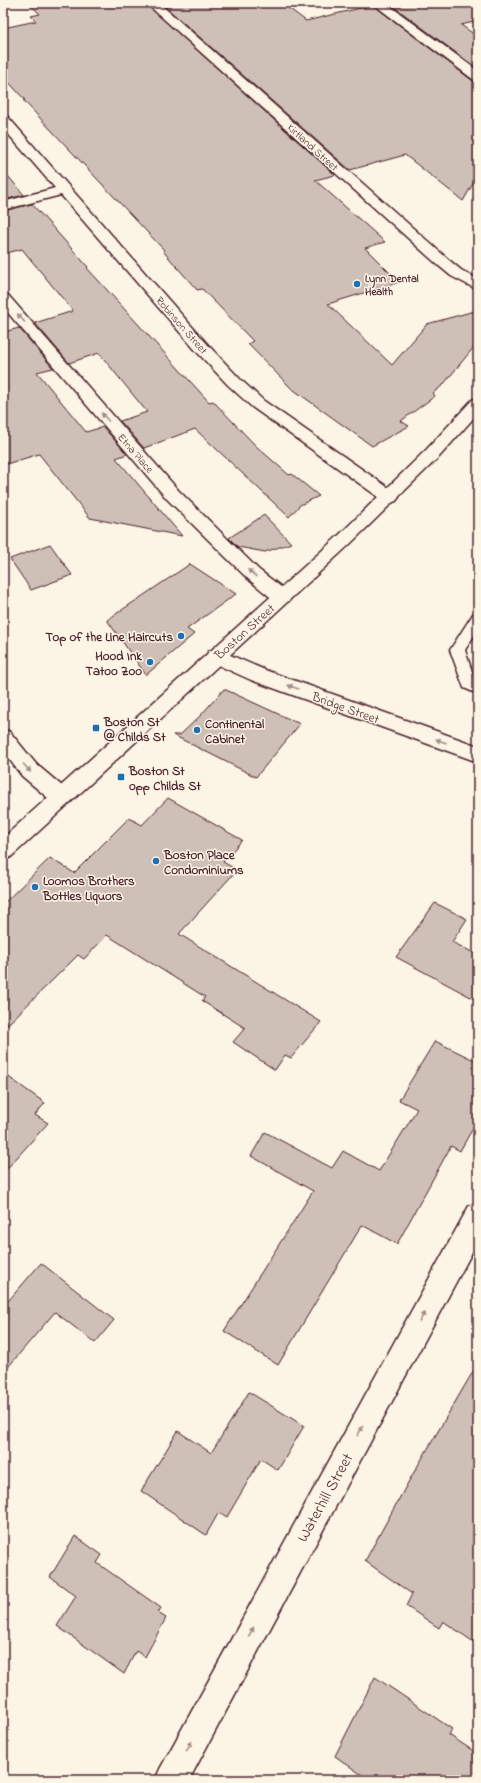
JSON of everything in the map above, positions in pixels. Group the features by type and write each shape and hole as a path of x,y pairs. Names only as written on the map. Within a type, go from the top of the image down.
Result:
{"street":[{"name":"Kirtland Street","path":"152,3 444,263 461,276 478,285"},
{"path":"378,3 478,77"},
{"name":"Robinson Street","path":"3,120 203,349 234,382 258,404 390,497"},
{"path":"3,206 64,190"},
{"name":"Etna Place","path":"3,298 173,495 252,574 282,597"},
{"name":"Boston Street","path":"3,851 390,497 476,407"},
{"name":"Bridge Street","path":"216,656 258,675 478,754"},
{"path":"3,738 29,770 61,797"},
{"name":"Waterhill Street","path":"171,1780 478,1215"}],"lane":[{"path":"478,618 457,650 469,684 478,689"}],"building":[{"path":"28,3 114,3 116,5 145,3 335,175 315,180 385,242 365,248 399,282 328,304 392,365 427,324 478,310 478,342 443,385 433,393 435,396 401,421 409,426 372,446 291,388 248,344 253,341 202,289 197,290 163,251 164,250 23,100 25,100 3,76 3,28 36,21 31,16 40,14"},
{"path":"161,3 282,3 306,21 373,5 473,81 478,82 478,175 463,201 405,155 350,170"},
{"path":"389,3 478,3 478,21 461,25 478,37 478,69"},
{"path":"3,170 24,195 3,200"},
{"path":"32,204 88,267 87,268 209,402 213,401 256,446 289,475 292,474 319,496 300,505 289,517 195,429 144,448 120,421 147,412 99,353 69,363 35,323 73,311 22,249 3,254 3,211"},
{"path":"19,328 53,368 37,372 86,432 103,427 127,454 116,458 182,536 90,518 39,454 3,465 3,331"},
{"path":"264,515 291,543 265,552 238,547 229,538"},
{"path":"50,544 72,575 31,590 10,559"},
{"path":"190,564 236,594 187,629 194,634 146,675 107,620"},
{"path":"224,689 300,724 256,777 173,735 180,735 200,716"},
{"path":"168,798 242,840 223,862 237,870 179,934 321,1022 291,1058 285,1055 275,1070 233,1042 245,1028 202,1001 205,997 107,935 84,959 78,955 3,1029 3,904 50,858 74,873 129,818 142,825"},
{"path":"435,903 467,919 452,942 478,955 478,1001 396,957"},
{"path":"435,1041 478,1062 478,1119 460,1151 451,1146 397,1244 362,1225 278,1365 224,1331 313,1191 251,1156 265,1132 332,1168 343,1151 379,1171 417,1109 399,1100"},
{"path":"3,1073 45,1103 35,1115 48,1123 3,1173"},
{"path":"41,1263 114,1320 95,1343 55,1312 3,1373 3,1307"},
{"path":"478,1363 478,1645 443,1621 439,1628 406,1606 412,1594 365,1561 410,1479"},
{"path":"249,1392 304,1426 278,1470 261,1459 227,1517 219,1512 206,1535 141,1491 178,1431 211,1453"},
{"path":"75,1536 102,1555 97,1563 161,1608 158,1613 166,1618 145,1657 136,1651 124,1674 57,1626 76,1596 50,1577"},
{"path":"375,1677 452,1729 449,1735 478,1754 478,1780 369,1780 335,1756"}],"place":[{"name":"Lynn Dental Health","path":"357,284"},
{"name":"Top of the Line Haircuts","path":"181,636"},
{"name":"Hood Ink Tatoo Zoo","path":"150,662"},
{"name":"Boston St @ Childs St","path":"96,728"},
{"name":"Continental Cabinet","path":"197,730"},
{"name":"Boston St opp Childs St","path":"121,777"},
{"name":"Boston Place Condominiums","path":"156,861"},
{"name":"Loomos Brothers Bottles Liquors","path":"35,887"}]}
